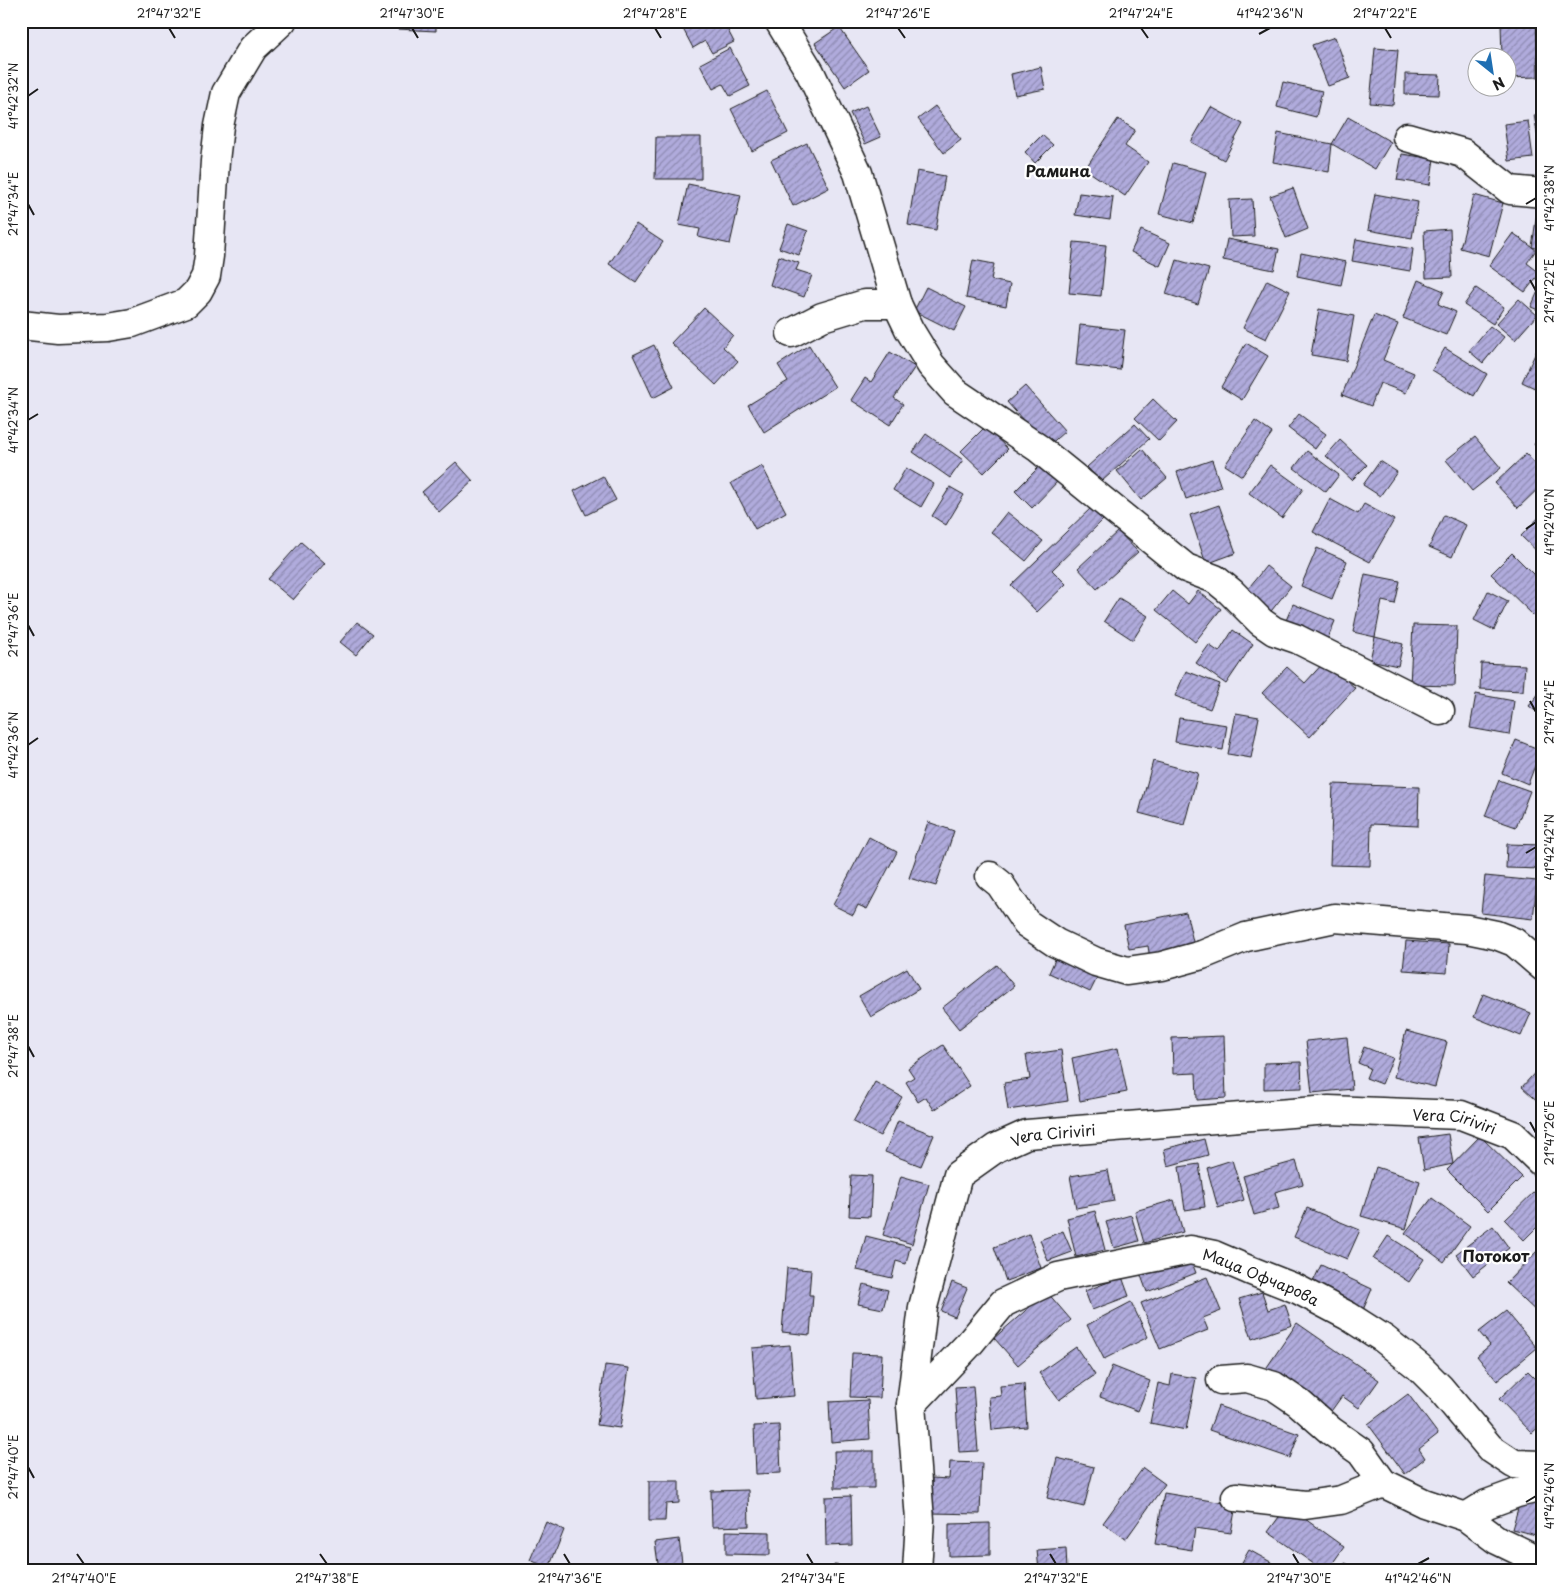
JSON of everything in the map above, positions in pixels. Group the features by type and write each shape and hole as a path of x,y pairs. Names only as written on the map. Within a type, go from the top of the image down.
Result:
{"street":[{"path":"21,325 58,329 108,327 132,323 186,302 198,291 206,276 209,256 215,161 219,126 226,93 253,48 282,21"},
{"path":"779,21 810,72 858,173 897,304 909,329 931,365 955,392 1038,448 1186,568 1215,579 1261,622 1274,631 1297,639 1440,711"},
{"path":"1408,137 1463,153 1510,190 1543,193"},
{"path":"791,333 822,317 865,304 897,304"},
{"path":"990,876 1000,884 1026,923 1056,943 1096,962 1127,971 1162,966 1194,957 1246,937 1335,918 1467,929 1496,935 1514,942 1543,967"},
{"name":"Vera Ciriviri","path":"917,1571 920,1520 911,1405 923,1307 958,1175 996,1148 1027,1134 1329,1110 1461,1114 1513,1135 1543,1164"},
{"name":"Маца Офчарова","path":"911,1405 969,1344 1003,1303 1058,1277 1190,1250 1214,1255 1297,1289 1348,1316 1384,1339 1419,1367 1440,1388 1490,1448 1514,1464 1543,1465"},
{"path":"1221,1380 1247,1378 1274,1386 1299,1402 1331,1431 1361,1452 1383,1483 1424,1503 1466,1517 1497,1540 1526,1554 1543,1565"},
{"path":"1236,1497 1305,1505 1341,1500 1383,1483"},
{"path":"1466,1517 1487,1504 1517,1493 1543,1487"}],"building":[{"path":"397,21 436,21 436,31 397,29"},
{"path":"688,21 723,21 734,42 712,53 705,41 693,48 681,25"},
{"path":"1536,22 1538,77 1516,78 1516,48 1502,48 1501,24"},
{"path":"839,27 869,70 845,87 815,43"},
{"path":"1335,37 1350,78 1328,86 1312,45"},
{"path":"730,48 750,86 730,96 723,84 713,89 700,64"},
{"path":"1375,48 1398,50 1393,105 1370,103"},
{"path":"1041,67 1045,89 1015,95 1011,74"},
{"path":"1405,74 1440,75 1439,95 1405,94"},
{"path":"1283,82 1322,91 1316,117 1277,107"},
{"path":"767,91 788,133 752,151 731,109"},
{"path":"866,106 881,137 865,144 850,113"},
{"path":"935,106 961,140 944,153 918,119"},
{"path":"1211,107 1243,124 1224,160 1191,142"},
{"path":"1543,114 1543,150 1540,150 1534,115"},
{"path":"1348,117 1391,142 1375,169 1332,144"},
{"path":"1118,119 1135,130 1125,146 1148,162 1125,196 1085,169"},
{"path":"1528,121 1533,158 1509,161 1504,124"},
{"path":"1278,133 1332,144 1329,172 1273,162"},
{"path":"1042,135 1053,145 1035,163 1025,152"},
{"path":"656,137 701,137 701,179 655,179"},
{"path":"807,143 829,188 793,206 771,160"},
{"path":"1402,154 1434,159 1430,185 1397,180"},
{"path":"1173,163 1206,172 1193,223 1159,214"},
{"path":"917,171 945,176 936,230 908,225"},
{"path":"688,184 741,195 730,244 698,237 700,229 679,225"},
{"path":"1293,188 1308,229 1286,238 1270,196"},
{"path":"1079,193 1113,197 1110,220 1075,215"},
{"path":"1375,194 1418,202 1412,238 1368,230"},
{"path":"1474,195 1503,203 1489,256 1460,248"},
{"path":"1252,199 1254,236 1231,237 1229,200"},
{"path":"1538,206 1543,207 1543,250 1532,247"},
{"path":"636,224 663,242 636,282 609,264"},
{"path":"788,224 808,231 799,255 779,248"},
{"path":"1450,229 1452,277 1426,278 1424,231"},
{"path":"1141,230 1170,243 1160,266 1131,252"},
{"path":"1513,233 1536,250 1527,263 1540,273 1525,292 1489,266"},
{"path":"1227,239 1279,249 1274,270 1223,260"},
{"path":"1356,239 1413,249 1410,271 1352,261"},
{"path":"1074,242 1106,245 1101,296 1069,293"},
{"path":"1301,253 1346,262 1341,285 1297,276"},
{"path":"779,256 799,263 796,270 812,275 804,297 770,285"},
{"path":"973,260 994,264 991,280 1010,284 1006,306 966,298"},
{"path":"1177,260 1209,269 1198,304 1166,294"},
{"path":"1267,280 1290,291 1266,339 1243,328"},
{"path":"1418,280 1444,291 1438,304 1456,312 1446,335 1403,318"},
{"path":"926,287 966,307 954,331 914,311"},
{"path":"1476,288 1504,307 1493,324 1464,305"},
{"path":"1539,289 1543,290 1543,312 1531,307"},
{"path":"1519,299 1537,315 1515,340 1496,324"},
{"path":"704,308 733,335 723,347 738,361 716,385 671,343"},
{"path":"1319,309 1354,316 1346,361 1311,355"},
{"path":"1374,315 1398,324 1383,360 1414,373 1406,393 1380,383 1371,406 1342,395"},
{"path":"1080,325 1125,330 1120,370 1076,365"},
{"path":"1490,326 1504,337 1483,363 1469,351"},
{"path":"1246,343 1268,356 1242,400 1221,387"},
{"path":"654,345 674,387 653,398 633,355"},
{"path":"809,345 835,387 764,432 748,405 788,381 778,365"},
{"path":"1445,348 1487,374 1474,396 1432,370"},
{"path":"1537,350 1543,353 1543,392 1522,382"},
{"path":"890,352 915,367 894,398 903,404 890,425 851,400 865,378 871,382"},
{"path":"1025,386 1065,431 1047,447 1007,402"},
{"path":"1153,399 1177,422 1159,441 1135,418"},
{"path":"1299,414 1326,434 1315,449 1288,428"},
{"path":"1255,421 1272,433 1242,476 1225,465"},
{"path":"1135,424 1149,439 1101,482 1087,467"},
{"path":"985,427 1008,449 984,473 961,451"},
{"path":"926,434 963,460 950,478 913,452"},
{"path":"1475,437 1501,468 1472,491 1446,460"},
{"path":"1543,438 1543,456 1534,444"},
{"path":"1340,440 1367,465 1352,480 1326,456"},
{"path":"1142,449 1167,478 1141,500 1117,471"},
{"path":"1307,451 1339,475 1326,492 1294,468"},
{"path":"1526,454 1543,472 1543,484 1518,508 1495,483"},
{"path":"1212,460 1221,487 1186,499 1177,472"},
{"path":"1380,461 1397,472 1380,496 1363,485"},
{"path":"456,462 473,481 439,512 422,492"},
{"path":"1043,463 1060,479 1032,508 1015,491"},
{"path":"1270,465 1303,489 1282,518 1249,493"},
{"path":"762,466 786,512 755,529 731,483"},
{"path":"906,468 934,484 921,507 893,490"},
{"path":"603,476 616,500 586,515 574,491"},
{"path":"950,487 964,495 946,525 932,516"},
{"path":"1330,499 1358,514 1364,504 1394,520 1370,562 1313,532"},
{"path":"1219,505 1236,553 1206,564 1190,515"},
{"path":"1092,507 1104,519 1052,570 1066,584 1037,612 1011,585"},
{"path":"1007,512 1043,541 1026,561 991,532"},
{"path":"1543,513 1543,557 1521,536"},
{"path":"1444,515 1466,525 1452,557 1429,547"},
{"path":"1118,531 1138,552 1097,589 1078,568"},
{"path":"301,542 325,563 293,600 268,579"},
{"path":"1317,548 1347,561 1332,599 1301,586"},
{"path":"1512,553 1543,584 1543,608 1534,616 1491,574"},
{"path":"1266,566 1291,586 1268,615 1243,595"},
{"path":"1365,574 1400,581 1395,604 1382,601 1375,637 1353,632"},
{"path":"1172,591 1188,604 1198,591 1221,609 1195,642 1156,610"},
{"path":"1488,591 1508,601 1494,630 1474,620"},
{"path":"1119,598 1148,616 1133,640 1104,621"},
{"path":"1293,604 1335,621 1326,643 1284,625"},
{"path":"357,622 373,634 356,655 340,642"},
{"path":"1413,625 1457,626 1455,686 1410,685"},
{"path":"1233,630 1253,644 1226,684 1196,663 1209,645 1219,652"},
{"path":"1375,637 1403,644 1398,666 1370,660"},
{"path":"1325,661 1355,688 1310,737 1262,693 1287,667 1305,683"},
{"path":"1481,663 1525,665 1523,691 1480,689"},
{"path":"1186,671 1220,684 1210,709 1175,696"},
{"path":"1543,688 1543,717 1529,706"},
{"path":"1476,694 1514,701 1509,735 1470,728"},
{"path":"1236,713 1259,717 1251,758 1228,754"},
{"path":"1179,718 1227,725 1223,750 1175,742"},
{"path":"1516,740 1541,750 1528,784 1502,773"},
{"path":"1153,761 1198,773 1184,825 1139,813"},
{"path":"1499,780 1530,791 1516,827 1485,816"},
{"path":"1543,783 1543,807 1535,804"},
{"path":"1333,784 1419,787 1418,826 1371,824 1370,866 1330,865"},
{"path":"928,822 954,831 936,886 909,878"},
{"path":"869,837 897,852 867,909 858,905 853,915 833,905"},
{"path":"1507,844 1543,845 1543,869 1506,868"},
{"path":"1485,876 1537,881 1533,919 1481,913"},
{"path":"1186,912 1195,950 1150,959 1148,946 1129,949 1124,925"},
{"path":"1406,941 1449,944 1447,973 1403,970"},
{"path":"1057,955 1099,974 1090,992 1049,973"},
{"path":"997,965 1014,986 959,1029 942,1008"},
{"path":"907,968 919,989 871,1017 859,996"},
{"path":"1483,994 1531,1013 1521,1036 1474,1017"},
{"path":"1406,1031 1447,1042 1435,1087 1394,1077"},
{"path":"1224,1036 1226,1098 1197,1100 1196,1073 1173,1074 1172,1038"},
{"path":"1347,1037 1352,1089 1312,1093 1306,1041"},
{"path":"943,1045 970,1086 934,1110 926,1097 918,1102 906,1082 914,1077 908,1068"},
{"path":"1364,1047 1393,1058 1382,1084 1366,1078 1370,1068 1358,1063"},
{"path":"1118,1048 1127,1092 1080,1101 1072,1058"},
{"path":"1061,1050 1068,1101 1008,1110 1004,1083 1030,1079 1026,1055"},
{"path":"1301,1062 1302,1088 1264,1089 1264,1063"},
{"path":"1539,1068 1543,1071 1543,1106 1522,1087"},
{"path":"875,1082 902,1097 880,1136 853,1122"},
{"path":"898,1121 934,1135 921,1166 885,1152"},
{"path":"1448,1134 1453,1164 1424,1170 1419,1138"},
{"path":"1480,1136 1522,1177 1488,1211 1447,1170"},
{"path":"1204,1139 1208,1155 1168,1166 1164,1149"},
{"path":"1232,1160 1244,1200 1218,1208 1207,1168"},
{"path":"1296,1161 1303,1184 1275,1192 1279,1208 1254,1215 1243,1176"},
{"path":"1199,1164 1205,1207 1185,1210 1179,1167"},
{"path":"1376,1167 1420,1181 1406,1229 1361,1216"},
{"path":"1108,1170 1114,1201 1076,1208 1070,1176"},
{"path":"851,1175 872,1176 870,1217 849,1216"},
{"path":"901,1176 929,1184 912,1244 883,1235"},
{"path":"1535,1191 1543,1200 1543,1221 1524,1240 1505,1220"},
{"path":"1432,1198 1470,1226 1444,1262 1405,1233"},
{"path":"1174,1200 1183,1232 1144,1243 1135,1211"},
{"path":"1307,1208 1360,1230 1347,1259 1294,1237"},
{"path":"1095,1211 1105,1250 1076,1257 1067,1218"},
{"path":"1131,1215 1139,1241 1114,1248 1106,1222"},
{"path":"1493,1226 1509,1248 1473,1276 1456,1254"},
{"path":"1063,1231 1072,1252 1048,1261 1040,1240"},
{"path":"1029,1234 1041,1268 1006,1281 994,1247"},
{"path":"866,1236 910,1247 906,1264 896,1261 892,1278 857,1270"},
{"path":"1388,1236 1424,1259 1409,1282 1373,1259"},
{"path":"1539,1249 1543,1253 1543,1314 1541,1316 1506,1283"},
{"path":"1189,1255 1196,1273 1147,1292 1140,1273"},
{"path":"1321,1265 1372,1289 1363,1310 1311,1286"},
{"path":"787,1268 811,1270 809,1295 813,1295 810,1335 782,1332"},
{"path":"1122,1277 1129,1296 1092,1310 1085,1291"},
{"path":"1207,1277 1221,1311 1203,1318 1208,1330 1160,1349 1141,1303"},
{"path":"952,1282 967,1288 955,1317 941,1311"},
{"path":"863,1284 888,1290 883,1309 858,1304"},
{"path":"1047,1292 1071,1320 1018,1365 994,1338"},
{"path":"1262,1292 1268,1310 1285,1304 1292,1325 1252,1339 1239,1299"},
{"path":"1131,1302 1148,1337 1104,1359 1087,1325"},
{"path":"1506,1311 1537,1348 1497,1381 1477,1356 1490,1345 1479,1332"},
{"path":"1297,1323 1379,1380 1359,1408 1342,1396 1329,1414 1265,1370"},
{"path":"790,1345 794,1396 756,1399 752,1348"},
{"path":"1076,1347 1095,1375 1059,1400 1039,1373"},
{"path":"852,1353 882,1354 880,1398 850,1397"},
{"path":"605,1365 629,1368 620,1428 597,1425"},
{"path":"1112,1366 1150,1381 1138,1411 1100,1397"},
{"path":"1528,1371 1543,1386 1543,1423 1532,1433 1499,1399"},
{"path":"1172,1374 1196,1378 1186,1430 1150,1423 1158,1383 1170,1386"},
{"path":"1024,1384 1027,1427 992,1430 989,1397 1001,1396 1000,1386"},
{"path":"973,1386 978,1451 959,1452 955,1387"},
{"path":"1408,1394 1438,1434 1419,1449 1425,1458 1405,1474 1368,1424"},
{"path":"868,1400 870,1439 831,1442 829,1402"},
{"path":"1218,1406 1299,1434 1290,1458 1209,1430"},
{"path":"779,1425 781,1473 756,1474 754,1426"},
{"path":"834,1451 874,1451 874,1488 835,1488"},
{"path":"1057,1458 1094,1467 1084,1507 1047,1498"},
{"path":"950,1462 982,1463 980,1514 931,1513 932,1478 949,1479"},
{"path":"1143,1468 1165,1484 1126,1539 1103,1523"},
{"path":"649,1481 679,1481 679,1503 666,1504 665,1521 649,1521"},
{"path":"748,1490 749,1526 712,1527 711,1491"},
{"path":"1164,1493 1236,1505 1231,1533 1195,1528 1192,1550 1155,1544"},
{"path":"851,1496 852,1545 826,1546 825,1497"},
{"path":"1521,1498 1543,1504 1543,1537 1512,1529"},
{"path":"1287,1506 1344,1547 1327,1571 1324,1571 1268,1532"},
{"path":"546,1522 564,1530 549,1568 530,1560"},
{"path":"990,1523 990,1555 949,1556 949,1524"},
{"path":"726,1531 770,1532 770,1555 726,1554"},
{"path":"679,1539 683,1571 659,1571 655,1542"},
{"path":"1066,1548 1067,1571 1039,1571 1037,1550"},
{"path":"1249,1550 1287,1571 1237,1571"},
{"path":"1345,1563 1364,1571 1342,1571"},
{"path":"834,1565 858,1567 857,1571 833,1571"}],"district":[{"name":"Рамина","path":"1058,170"},
{"name":"Потокот","path":"1496,1255"}]}
